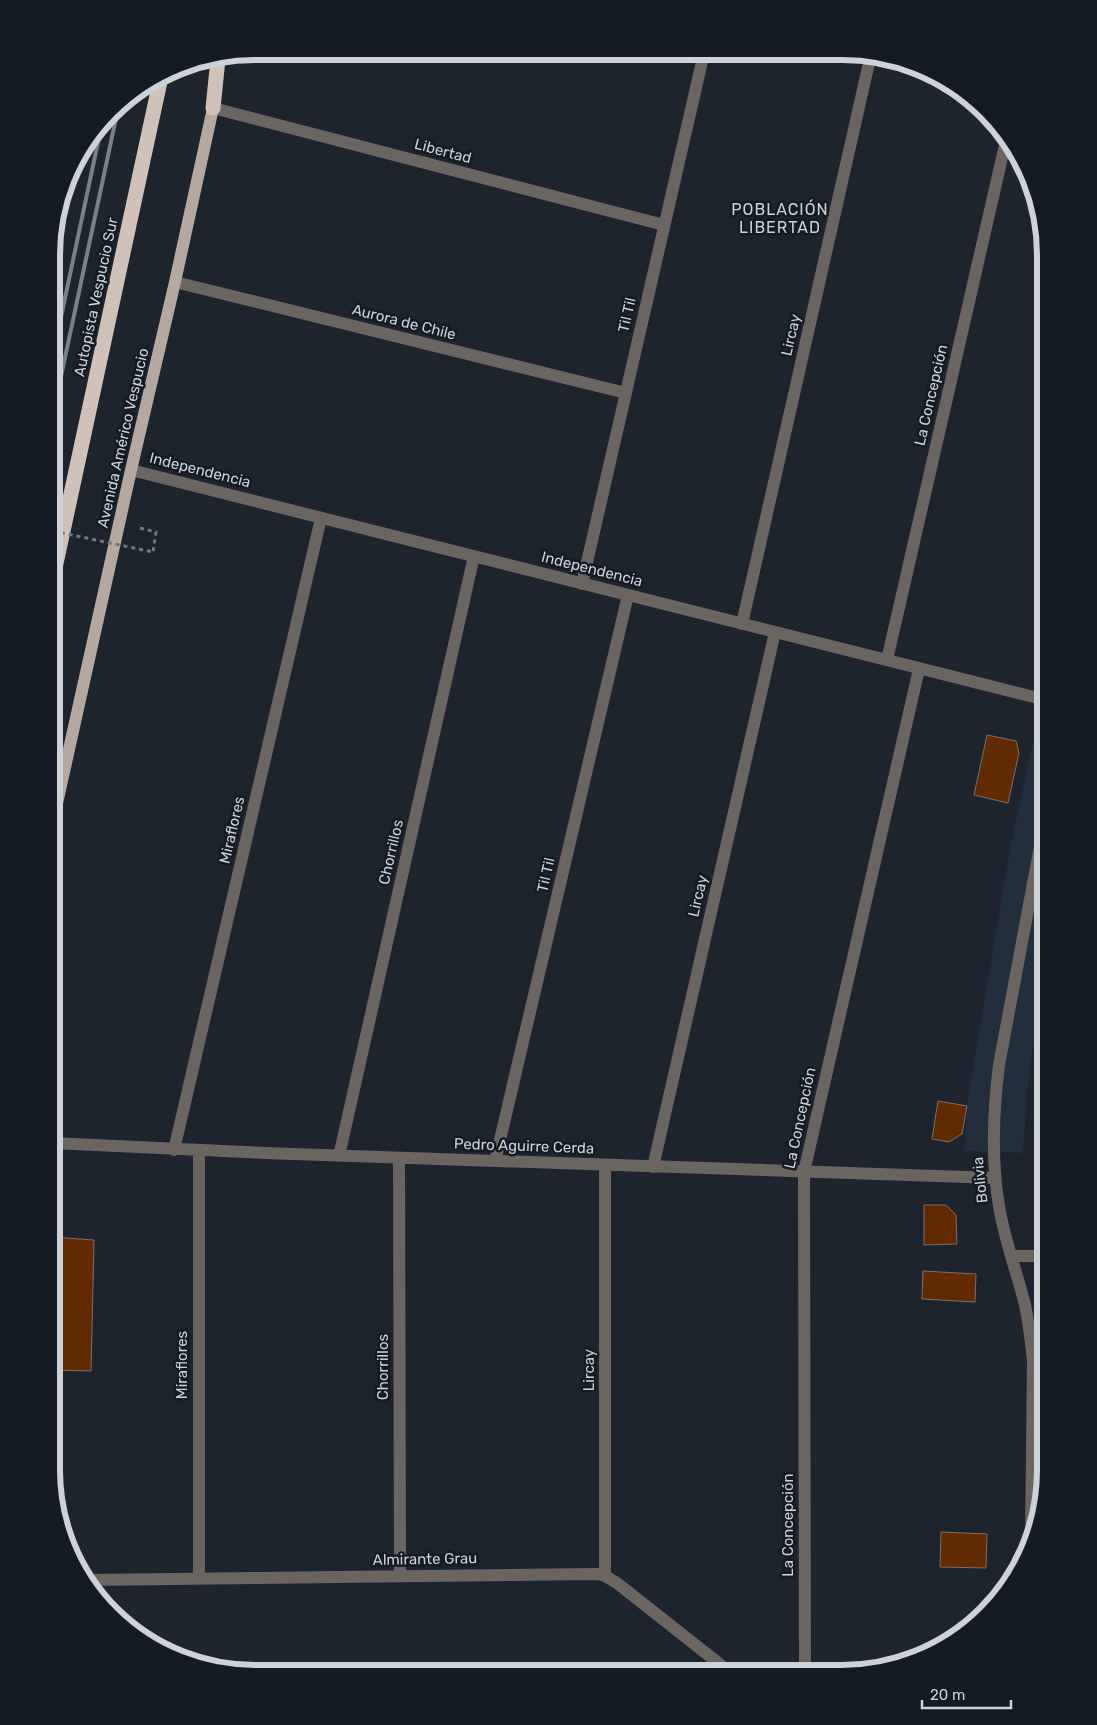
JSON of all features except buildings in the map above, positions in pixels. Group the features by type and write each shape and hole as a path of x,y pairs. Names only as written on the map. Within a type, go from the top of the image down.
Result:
{"highway":[{"path":"213,108 217,64"},
{"name":"Autopista Vespucio Sur","path":"60,545 158,86"}],"main road":[{"name":"Avenida Américo Vespucio","path":"60,790 223,63"}],"street":[{"name":"Til Til","path":"582,584 702,60"},
{"name":"Lircay","path":"742,624 869,62"},
{"name":"Libertad","path":"213,108 664,225"},
{"name":"La Concepción","path":"887,660 1004,148"},
{"name":"Aurora de Chile","path":"175,282 626,393"},
{"name":"Independencia","path":"131,470 1037,698"},
{"name":"Miraflores","path":"174,1150 322,518"},
{"name":"Chorrillos","path":"340,1156 474,556"},
{"name":"Til Til","path":"495,1161 628,595"},
{"name":"Lircay","path":"653,1167 775,632"},
{"name":"La Concepción","path":"805,1665 804,1172 919,669"},
{"name":"Bolivia","path":"1037,861 998,1065 993,1141 999,1207 1030,1333 1037,1402"},
{"name":"Pedro Aguirre Cerda","path":"60,1143 199,1151 995,1178"},
{"name":"Miraflores","path":"199,1151 199,1578"},
{"name":"Chorrillos","path":"399,1158 400,1576"},
{"name":"Lircay","path":"605,1165 605,1576"},
{"path":"1011,1256 1037,1256"},
{"name":"Bolivia","path":"1034,1504 1037,1452"},
{"name":"Almirante Grau","path":"94,1580 591,1574 605,1576"},
{"path":"605,1576 639,1600 721,1665"}],"path":[{"path":"60,533 153,552 156,532 139,527"}],"shaded area":[{"path":"1037,723 1037,1022 1029,1072 1023,1153 964,1151 968,1096 1012,838"}],"railway":[{"path":"60,381 116,118"},
{"path":"60,322 99,138"}],"district":[{"name":"POBLACIÓN LIBERTAD","path":"780,218"}]}
